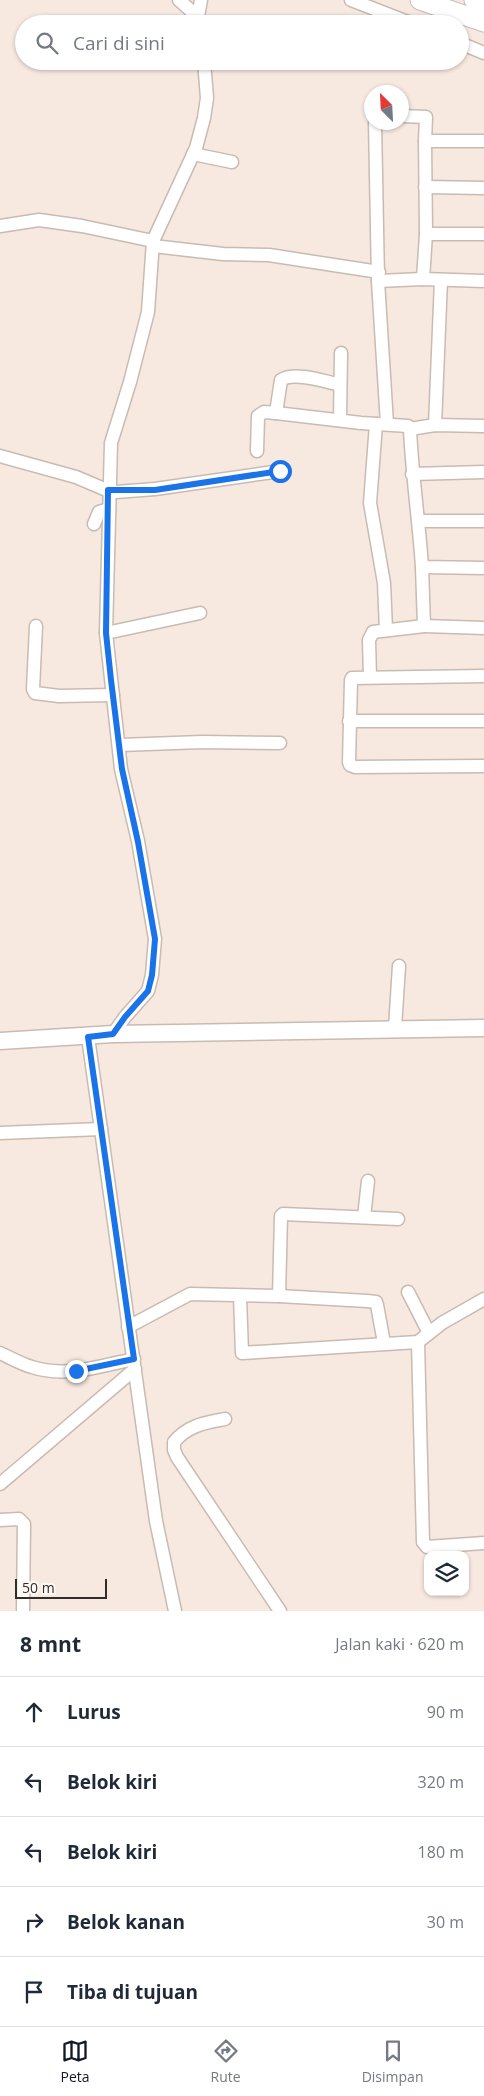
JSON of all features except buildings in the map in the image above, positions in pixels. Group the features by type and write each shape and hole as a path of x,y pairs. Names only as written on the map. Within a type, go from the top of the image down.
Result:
{"highway":[{"path":"420,0 464,15"},
{"path":"474,0 484,4"},
{"path":"469,17 484,22"}],"main road":[{"path":"0,1041 102,1036 395,1028 484,1028"}],"street":[{"path":"179,0 193,15"},
{"path":"199,15 201,0"},
{"path":"351,0 389,15"},
{"path":"469,47 484,53"},
{"path":"175,1611 156,1521 101,1129 102,1036 125,1017 148,991 152,975 155,939 138,842 122,769 106,633 110,509 108,490 111,443 133,373 148,312 153,244 193,154 204,118 207,98 205,70"},
{"path":"409,117 426,118 426,234 423,279"},
{"path":"375,130 381,424 370,503 384,583 386,630"},
{"path":"425,141 484,141"},
{"path":"193,154 232,162"},
{"path":"425,187 484,188"},
{"path":"0,226 39,220 82,226 153,244 223,254 269,255 378,276 440,280 484,280"},
{"path":"426,234 484,234"},
{"path":"435,425 440,280"},
{"path":"340,419 341,353"},
{"path":"276,412 281,380 284,378 314,379 340,385"},
{"path":"257,452 258,416 264,412 408,426 410,429 435,425 484,426"},
{"path":"410,429 412,474 419,521 424,626"},
{"path":"0,456 76,477 108,490 155,490 280,471"},
{"path":"412,474 484,472"},
{"path":"94,524 99,512 110,509"},
{"path":"419,521 484,521"},
{"path":"422,567 484,568"},
{"path":"106,633 200,613"},
{"path":"36,626 33,689 35,694 59,696 113,695"},
{"path":"370,677 369,640 371,635 377,630 424,626 484,628"},
{"path":"484,676 356,677 350,680 349,721 349,762 350,765 355,767 484,766"},
{"path":"349,721 484,721"},
{"path":"120,745 202,742 280,743"},
{"path":"395,1028 399,966"},
{"path":"0,1133 101,1129"},
{"path":"364,1217 368,1181"},
{"path":"279,1296 281,1216 283,1214 398,1219"},
{"path":"408,1292 429,1333"},
{"path":"128,1327 190,1294 279,1296 376,1302 384,1343"},
{"path":"240,1296 242,1353 418,1342 442,1323 484,1299"},
{"path":"418,1342 423,1542 427,1547 484,1543"},
{"path":"0,1353 31,1367 60,1372 134,1364"},
{"path":"0,1484 134,1364"},
{"path":"225,1419 198,1424 189,1428 174,1442 174,1450 280,1611"},
{"path":"0,1520 19,1519 24,1524 23,1611"}],"route":[{"path":"76,1371 134,1359 88,1037 113,1034 125,1017 144,997 150,986 155,939 151,906 122,769 106,633 110,509 108,490 126,492 155,490 280,471"}]}
